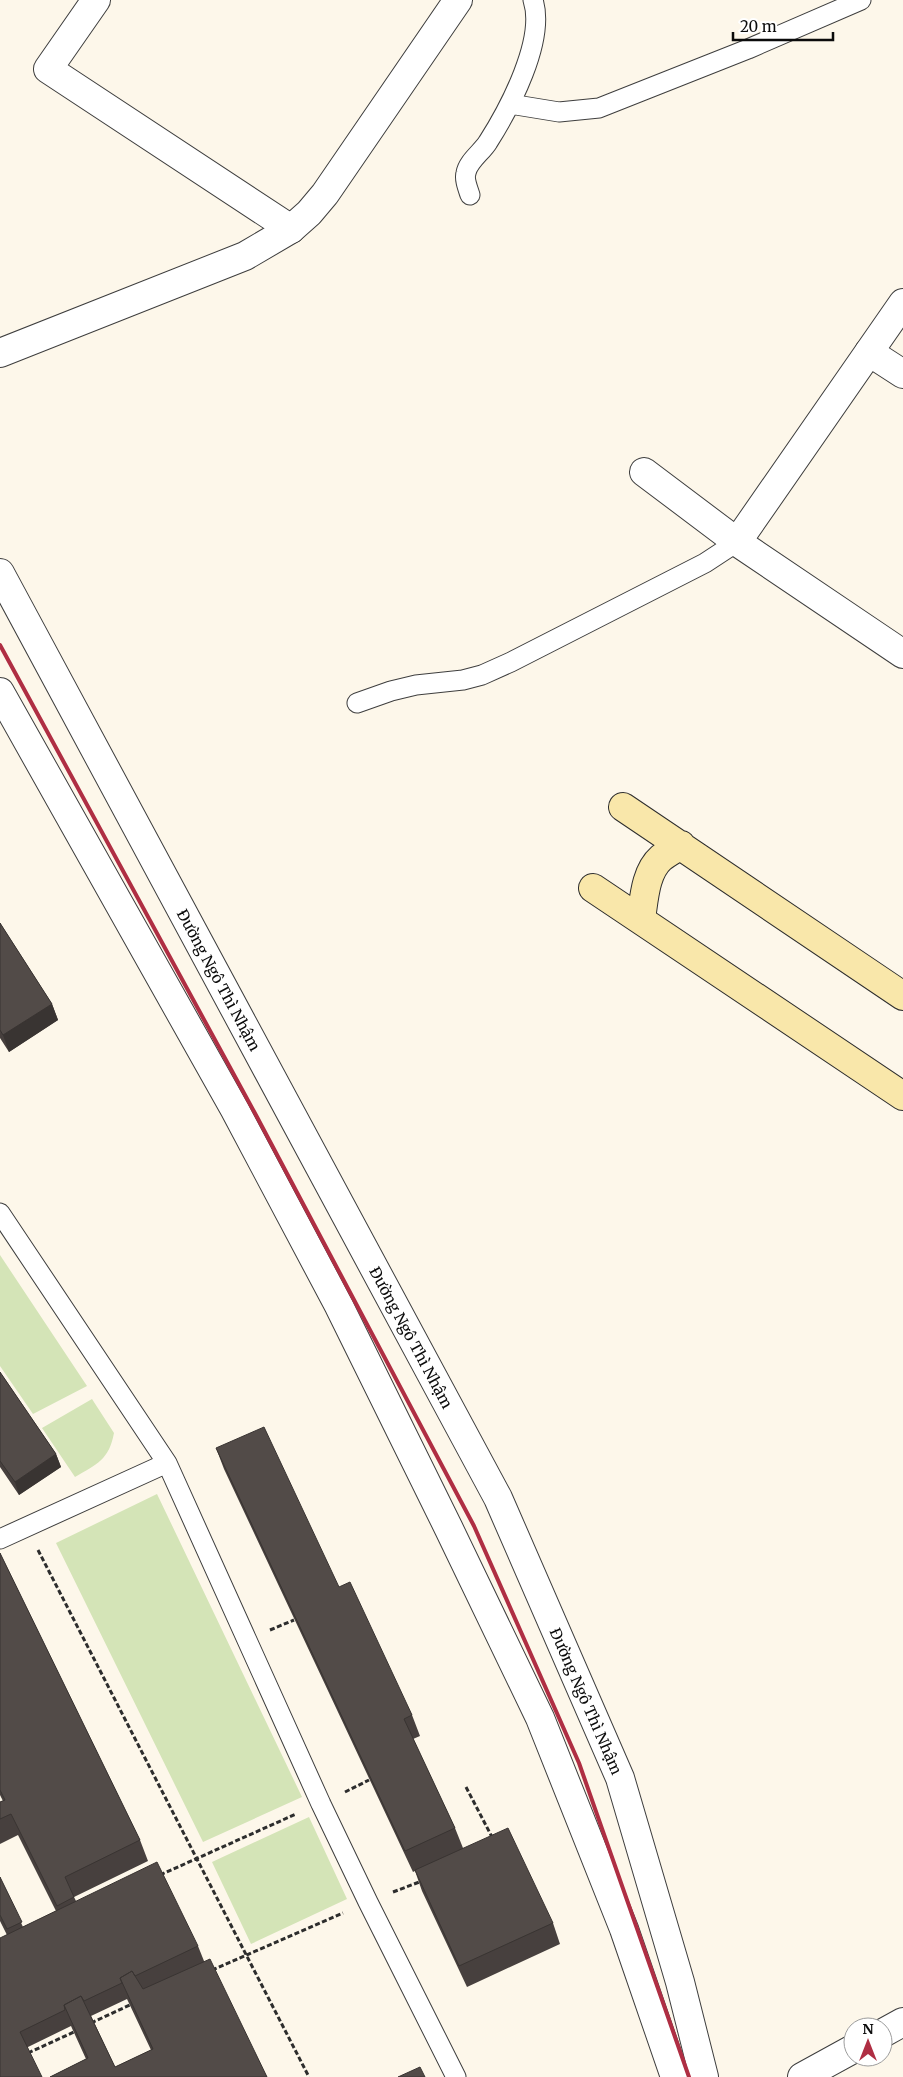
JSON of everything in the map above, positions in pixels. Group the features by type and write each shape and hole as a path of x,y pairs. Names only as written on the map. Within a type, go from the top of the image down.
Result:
{"street":[{"path":"96,0 48,69 291,229"},
{"path":"0,353 245,256 291,229 309,213 325,194 458,0"},
{"path":"737,542 903,303"},
{"path":"869,352 903,374"},
{"path":"644,472 737,542 903,654"},
{"name":"Đường Ngô Thì Nhậm","path":"0,573 498,1498 620,1778 680,1982 704,2077"},
{"path":"0,692 235,1110 339,1306 450,1529 540,1718 624,1929 675,2077"},
{"path":"623,807 903,996"},
{"path":"641,919 644,894 650,876 660,859 681,845"},
{"path":"593,888 903,1096"},
{"path":"816,2074 843,2056"}],"lane":[{"path":"470,195 465,174 467,169 487,144 510,104 523,76 536,26 536,10 533,0"},
{"path":"510,104 559,112 599,108 739,52 861,0"},
{"path":"357,703 391,691 416,685 463,680 482,675 705,563 737,542"},
{"path":"0,1213 167,1463 320,1804 456,2077"},
{"path":"0,1539 167,1463"}],"path":[{"path":"26,1527 309,2077"},
{"path":"466,1787 495,1844"},
{"path":"157,1876 196,1857 320,1804"},
{"path":"204,1973 368,1902 429,1879"},
{"path":"91,2024 137,2002"},
{"path":"28,2053 74,2032"}],"green space":[{"path":"0,1255 87,1386 33,1414 0,1366"},
{"path":"92,1399 114,1433 109,1449 101,1460 75,1477 42,1428"},
{"path":"157,1494 302,1797 203,1842 56,1543"},
{"path":"309,1817 347,1899 251,1944 212,1862"}],"building":[{"path":"0,923 52,1004 3,1035 0,1030"},
{"path":"0,1372 56,1454 15,1482 0,1461"},
{"path":"264,1427 339,1587 350,1582 412,1715 404,1719 455,1828 405,1851 216,1448"},
{"path":"0,1553 140,1840 65,1877 74,1897 57,1906 11,1814 0,1819 0,1802 5,1800 0,1790"},
{"path":"508,1828 553,1923 459,1966 415,1870"},
{"path":"157,1862 198,1946 135,1976 132,1971 120,1978 122,1983 84,2001 81,1996 64,2005 65,2010 20,2032 42,2077 0,2077 0,1938"},
{"path":"0,1877 22,1922 7,1929 0,1915"},
{"path":"210,1959 267,2077 50,2077 88,2058 64,2005 81,1996 115,2067 153,2049 120,1978 132,1971 143,1989"},
{"path":"420,2067 425,2077 398,2077"}],"railway":[{"path":"0,645 257,1117 474,1526 579,1763 689,2077"}]}
